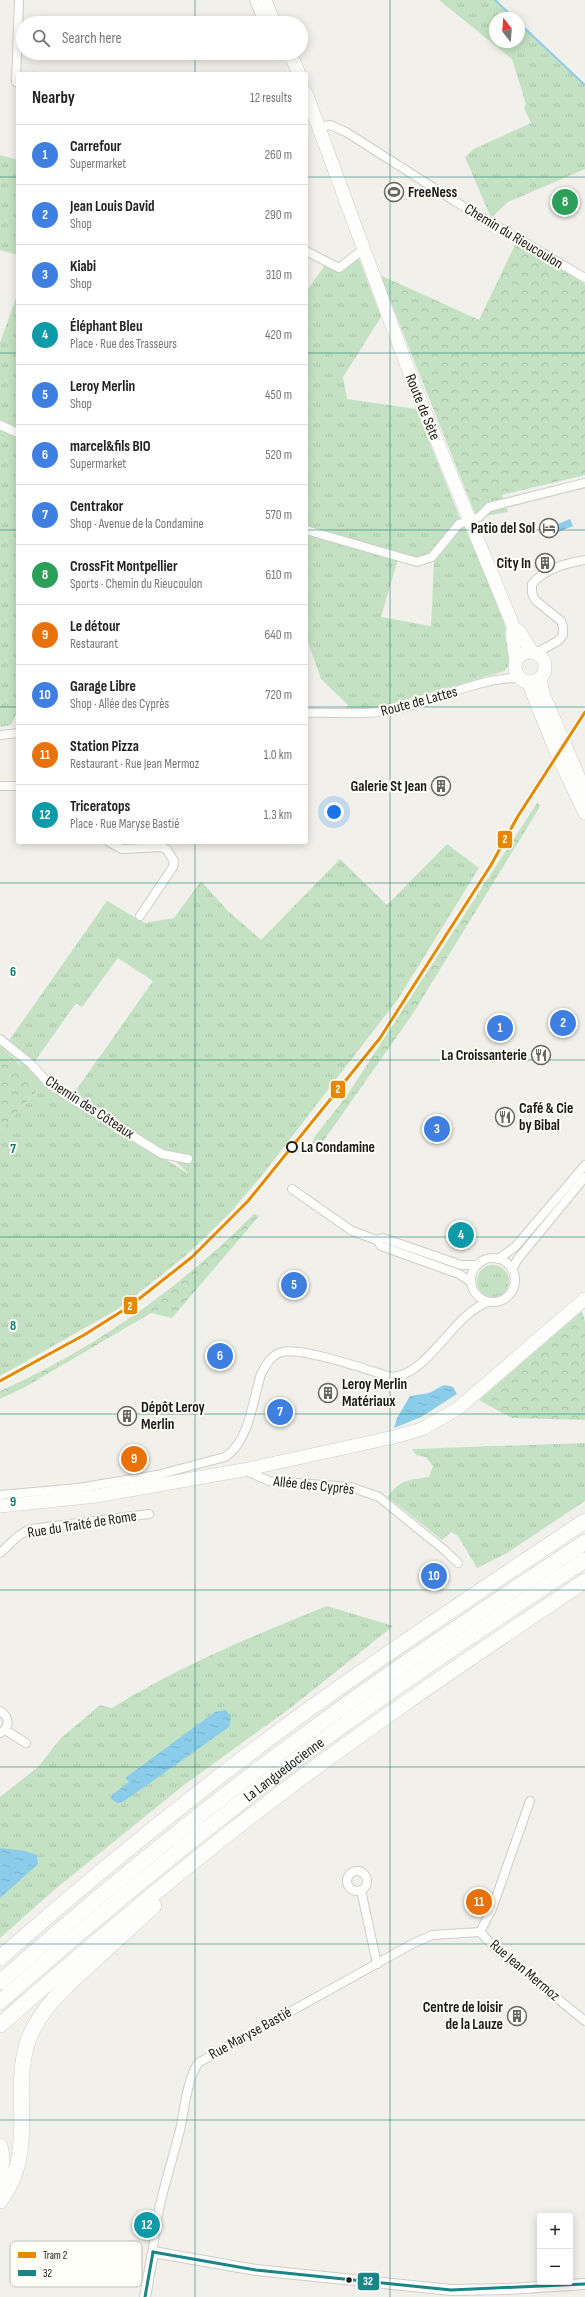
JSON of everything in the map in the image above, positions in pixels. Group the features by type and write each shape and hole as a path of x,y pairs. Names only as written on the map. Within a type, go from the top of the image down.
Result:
{"highway":[{"path":"0,1958 171,1815 265,1742 365,1670 585,1521"},
{"name":"La Languedocienne","path":"0,1982 127,1873 256,1771 376,1683 585,1542"},
{"name":"La Languedocienne","path":"0,2002 104,1912 272,1778 428,1666 585,1560"},
{"path":"0,2025 118,1922 224,1837 371,1727 585,1581"},
{"path":"0,2201 11,2183 20,2154 23,2136 23,2067 26,2050 33,2030 45,2009 64,1989 150,1910 371,1727"},
{"path":"0,1945 111,1856 171,1815"},
{"path":"0,2146 2,2157 0,2181"}],"main road":[{"path":"265,0 271,16"},
{"path":"271,0 277,16"},
{"path":"289,60 293,72"},
{"path":"293,60 297,72"},
{"name":"Route de Sète","path":"308,98 338,183 414,385 514,628 519,631 540,653"},
{"name":"Route de Sète","path":"308,112 326,158 338,183"},
{"name":"Route de Sète","path":"514,628 512,633 521,675 585,813"},
{"path":"540,653 545,670 521,675 523,654 540,653"},
{"name":"Route de Sète","path":"521,675 544,696 581,776 585,792"},
{"path":"0,1506 96,1496 243,1470 394,1437 422,1428 457,1409 585,1299"}],"street":[{"path":"19,16 20,0"},
{"path":"254,0 260,16"},
{"path":"16,72 17,60"},
{"name":"Chemin du Rieucoulon","path":"319,127 330,125 346,132 456,202 585,278"},
{"path":"308,252 339,268 357,254 364,252"},
{"path":"0,425 16,432"},
{"path":"308,531 417,562 432,557 459,524 479,517 489,507 585,483"},
{"path":"540,653 563,635 563,627 561,621 536,600 532,593 532,584 541,574 562,565 585,560"},
{"name":"Route de Lattes","path":"308,713 363,713 397,710 442,694 521,675"},
{"path":"0,735 16,733"},
{"path":"0,786 16,786"},
{"path":"113,844 122,849 162,847 167,850 174,861 173,867 140,916"},
{"name":"Chemin des Côteaux","path":"0,1039 31,1064 50,1084 162,1154 188,1159"},
{"path":"488,1302 476,1295 471,1282 472,1273 477,1265 486,1260 498,1259 515,1247 585,1165"},
{"path":"512,1270 517,1260 585,1177"},
{"path":"292,1189 352,1231 377,1240 381,1246 459,1274 471,1282"},
{"path":"377,1240 383,1238 461,1265 477,1265"},
{"path":"0,1495 78,1488 157,1474 220,1458 232,1452 243,1438 261,1374 266,1364 280,1353 289,1351 299,1352 387,1376 397,1376 414,1369 469,1312 488,1302 502,1300 512,1292 515,1281 512,1270 506,1263 498,1259"},
{"path":"469,1312 476,1295"},
{"name":"Allée des Cyprès","path":"243,1470 269,1481 351,1487 379,1496 458,1563"},
{"name":"Rue du Traité de Rome","path":"0,1553 21,1532 31,1529 149,1514"},
{"path":"0,1711 7,1718 3,1731 26,1743"},
{"name":"Rue Jean Mermoz","path":"530,1801 492,1909 480,1932 494,1947 585,2021"},
{"path":"361,1890 377,1964"},
{"name":"Rue Maryse Bastié","path":"153,2252 154,2234 192,2074 198,2063 432,1935 480,1932"},
{"path":"146,2297 153,2252 256,2270 451,2290 515,2289 585,2284"}],"green space":[{"path":"439,0 494,0 507,12 489,12 489,40"},
{"path":"525,29 585,85 585,169 508,202 491,218 465,157 474,149 531,123 524,108 526,104 512,59 498,48 525,48"},
{"path":"0,155 16,159 16,254 0,250"},
{"path":"516,243 585,284 585,475 502,495 508,512 485,516 478,521 380,275 479,320"},
{"path":"358,256 381,317 343,377 347,399 416,409 460,518 428,557 416,560 308,528 308,289 325,265 342,272"},
{"path":"16,298 16,429 0,423 0,343"},
{"path":"0,427 16,434 16,714 11,725 0,727"},
{"path":"464,524 501,614 507,633 511,649 511,660 508,667 505,671 377,708 346,709 348,705 321,679 308,642 308,534 398,559 381,617 431,626 434,561"},
{"path":"537,803 540,805 538,810 412,1015 315,1153 310,1146 315,1136 346,1097"},
{"path":"447,844 479,868 398,999 263,1174 230,1213 184,1257 118,1309 0,1376 0,1131 36,1092 19,1062 0,1047 0,1043 104,1121 189,1174 163,1150 72,1096 153,981 118,958 82,1007 76,1003 33,1064 8,1042 107,901 145,923 174,918 201,881 228,911 261,940 340,859 387,905"},
{"path":"0,1047 26,1072 36,1092 0,1131"},
{"path":"254,1214 259,1216 172,1318 151,1313 25,1387 0,1399 0,1391 70,1356 103,1336 167,1291 197,1267"},
{"path":"490,1265 496,1265 506,1272 509,1281 508,1287 502,1294 496,1297 490,1297 480,1290 477,1284 477,1278 484,1268"},
{"path":"582,1311 585,1322 585,1420 512,1418 479,1400"},
{"path":"585,1443 585,1501 507,1553 477,1568 458,1536 451,1532 442,1540 388,1497 392,1491 406,1481 429,1477 433,1466 426,1457 416,1455 412,1449"},
{"path":"327,1606 393,1626 293,1706 184,1785 54,1890 0,1938 0,1797 38,1767 61,1738 100,1705 112,1708 165,1678 218,1652"}],"water":[{"path":"570,519 573,526 558,532 556,525"},
{"path":"444,1385 453,1387 457,1394 421,1417 394,1428 397,1418 410,1396 429,1393"},
{"path":"225,1710 229,1714 230,1718 229,1727 123,1802 117,1803 111,1799 112,1795 129,1782 125,1778 215,1712"},
{"path":"0,1848 25,1851 37,1855 38,1864 0,1898"}],"waterway":[{"path":"495,0 508,12"},
{"path":"525,29 585,85"}],"tram line":[{"name":"2","path":"0,1381 84,1335 130,1306 192,1257 248,1201 380,1038 491,865 518,816 585,712"}],"transit line":[{"name":"32","path":"153,2252 256,2270 451,2290 585,2284"},
{"name":"32","path":"145,2297 153,2252"}],"place":[{"name":"FreeNess","path":"394,192"},
{"name":"CrossFit Montpellier","path":"565,202"},
{"name":"Patio del Sol","path":"549,528"},
{"name":"City In","path":"545,563"},
{"name":"Galerie St Jean","path":"441,786"},
{"name":"Jean Louis David","path":"563,1023"},
{"name":"Carrefour","path":"500,1028"},
{"name":"La Croissanterie","path":"541,1055"},
{"name":"Café & Cie by Bibal","path":"505,1117"},
{"name":"Kiabi","path":"437,1129"},
{"name":"La Condamine","path":"292,1147"},
{"name":"Éléphant Bleu","path":"461,1235"},
{"name":"Leroy Merlin","path":"294,1285"},
{"name":"marcel&fils BIO","path":"220,1356"},
{"name":"Leroy Merlin Matériaux","path":"328,1393"},
{"name":"Centrakor","path":"280,1412"},
{"name":"Dépôt Leroy Merlin","path":"127,1416"},
{"name":"Le détour","path":"134,1459"},
{"name":"Garage Libre","path":"434,1576"},
{"name":"Station Pizza","path":"479,1902"},
{"name":"Centre de loisir de la Lauze","path":"517,2016"},
{"name":"Triceratops","path":"147,2225"}]}
